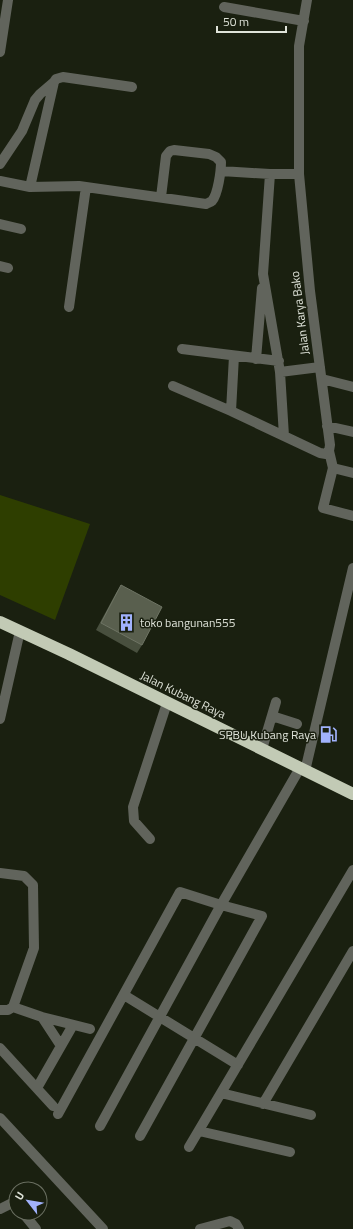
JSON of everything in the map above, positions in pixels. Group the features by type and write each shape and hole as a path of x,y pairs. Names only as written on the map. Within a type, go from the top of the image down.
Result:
{"highway":[{"name":"Jalan Kubang Raya","path":"0,622 69,654 353,794"}],"street":[{"path":"0,52 8,0"},
{"name":"Jalan Karya Bako","path":"307,0 299,46 298,174 310,290 328,426 330,445 329,451 333,468"},
{"path":"224,7 304,21"},
{"path":"0,164 22,131 35,100 58,78 63,77 132,87"},
{"path":"30,187 54,82"},
{"path":"0,181 30,187 79,186 206,204 212,201 216,194 221,171 221,162 216,157 209,154 174,150 170,151 166,156 161,197"},
{"path":"221,171 298,174"},
{"path":"256,359 270,174"},
{"path":"69,307 86,187"},
{"path":"0,224 21,229"},
{"path":"263,274 280,366 284,436"},
{"path":"182,349 256,359 280,366 320,367"},
{"path":"231,411 234,356"},
{"path":"322,379 353,387"},
{"path":"173,386 231,411 320,453 326,454 329,451"},
{"path":"328,426 353,432"},
{"path":"353,473 333,468 323,508 353,516"},
{"path":"100,1126 221,905 302,770 353,568"},
{"path":"0,719 20,632"},
{"path":"262,749 276,702"},
{"path":"150,839 134,821 133,807 167,703"},
{"path":"272,716 297,724"},
{"path":"189,1147 353,870"},
{"path":"0,872 24,876 33,885 34,948 13,1007 8,1010 0,1010"},
{"path":"0,1048 56,1110 124,995 180,892 262,916 140,1136"},
{"path":"263,1104 353,951"},
{"path":"124,995 159,1018 238,1065"},
{"path":"13,1007 42,1017 90,1029"},
{"path":"42,1017 61,1046"},
{"path":"37,1088 73,1024"},
{"path":"221,1093 311,1115"},
{"path":"0,1118 103,1229"},
{"path":"199,1131 290,1152"},
{"path":"30,1221 36,1229"},
{"path":"200,1229 228,1221 236,1224 239,1229"}],"green space":[{"path":"0,495 90,524 55,620 0,595"}],"building":[{"name":"toko bangunan555","path":"121,585 162,607 142,645 101,623"}],"place":[{"name":"toko bangunan555","path":"127,623"},
{"name":"SPBU Kubang Raya","path":"329,735"}]}
